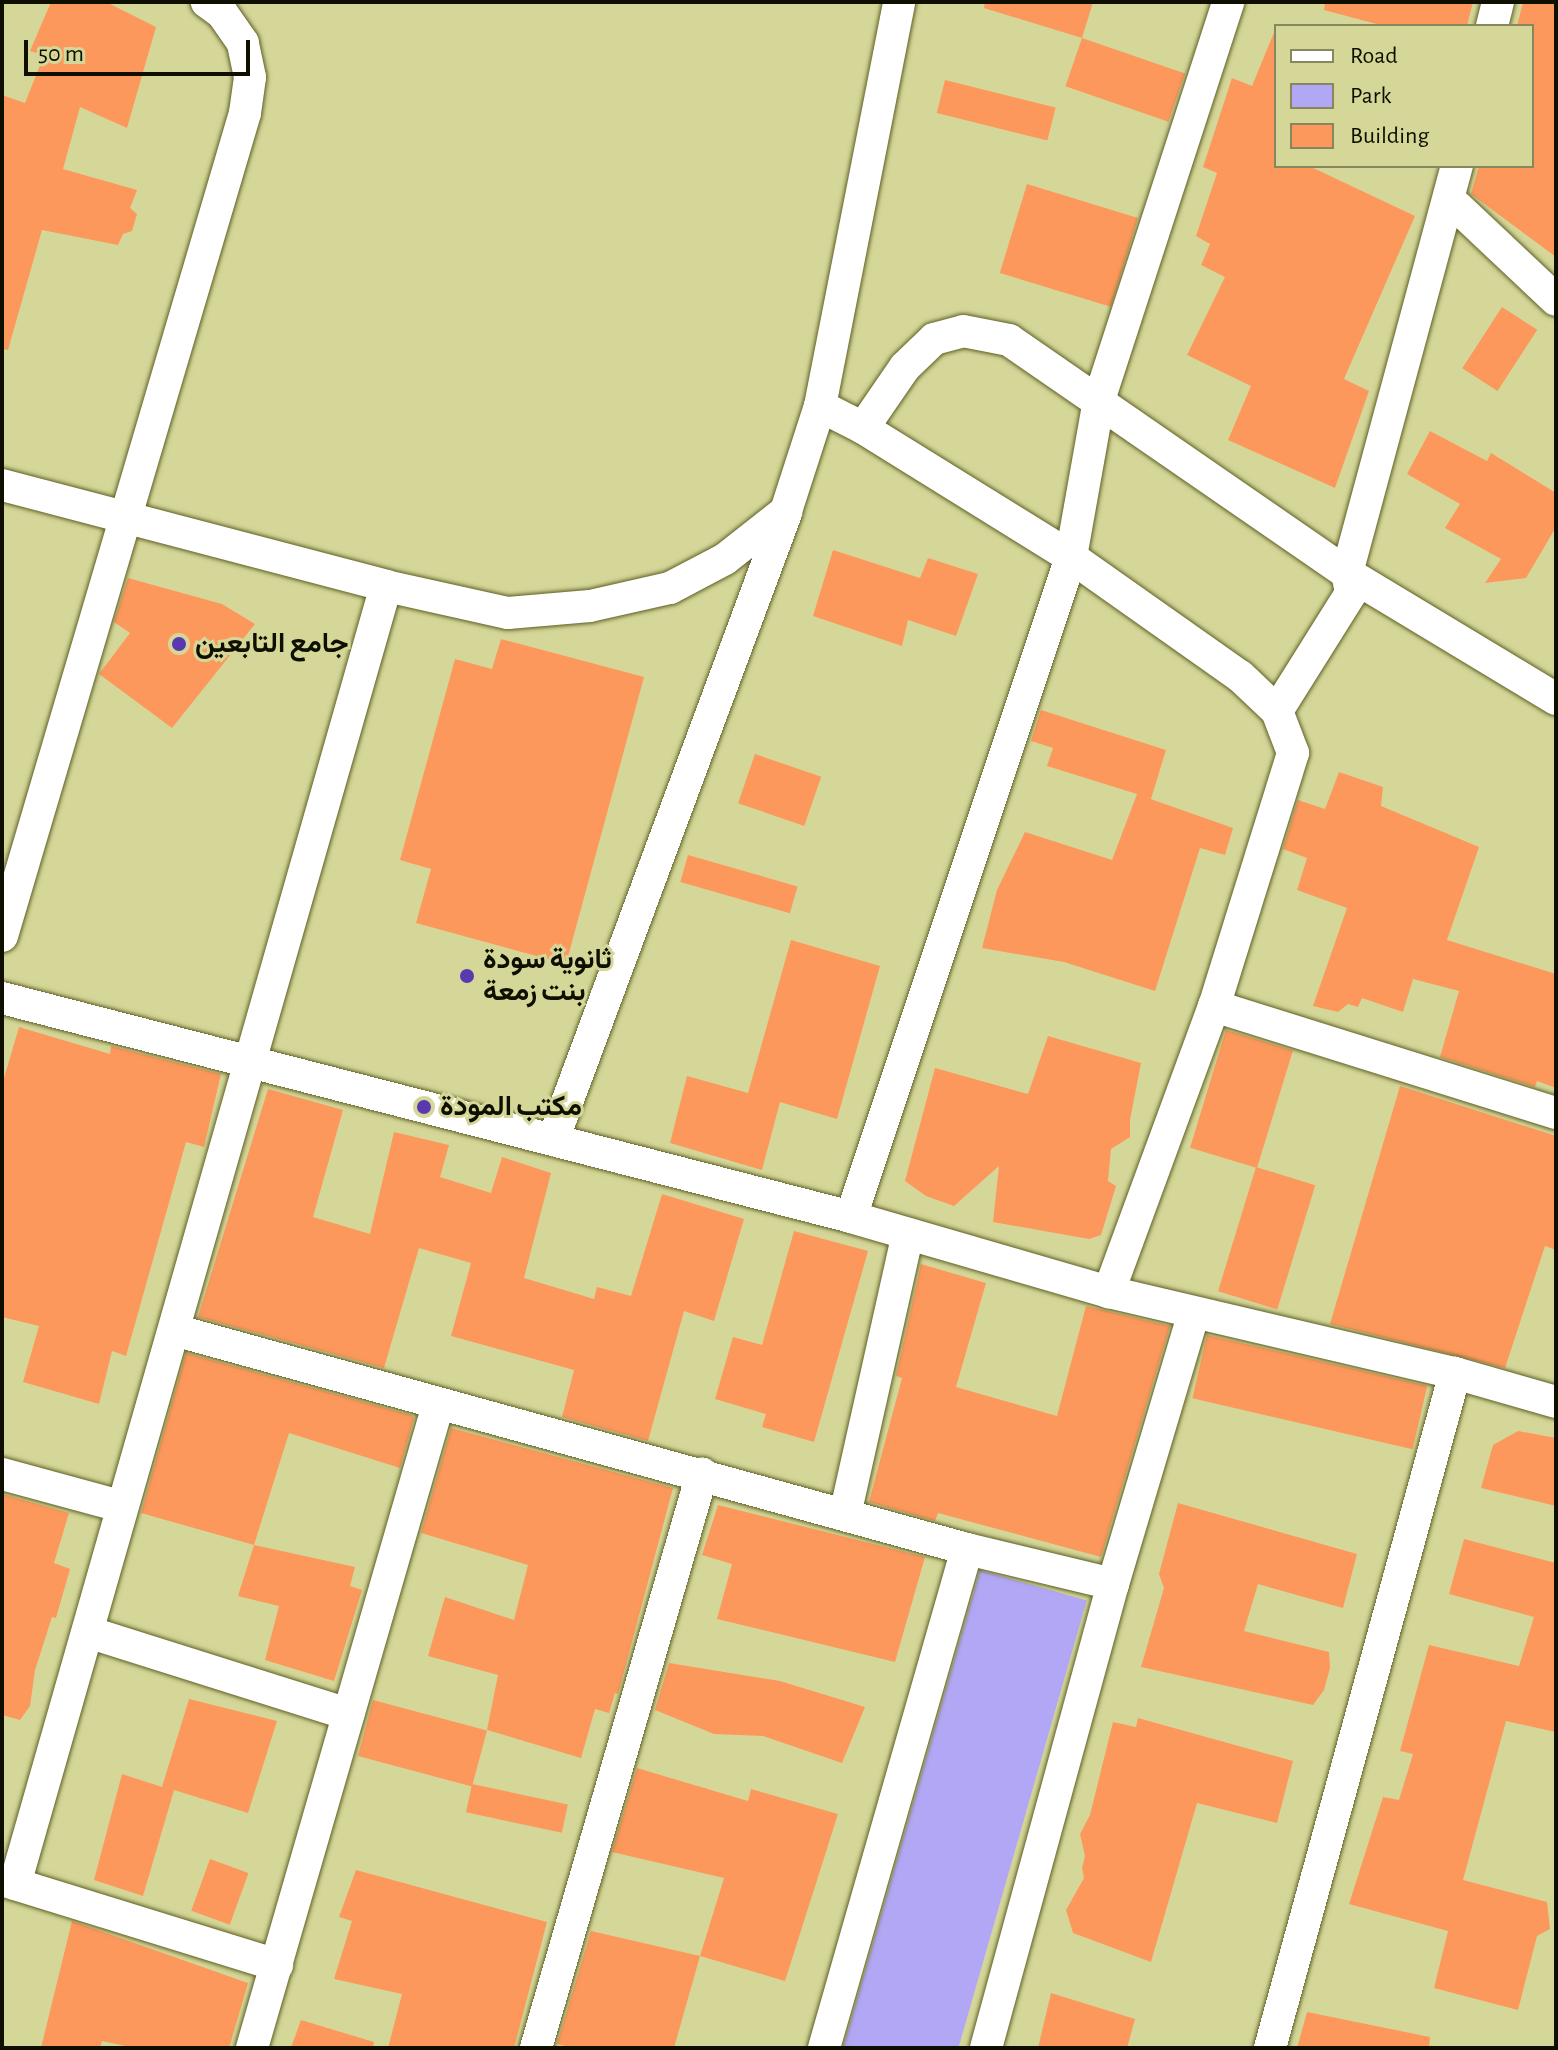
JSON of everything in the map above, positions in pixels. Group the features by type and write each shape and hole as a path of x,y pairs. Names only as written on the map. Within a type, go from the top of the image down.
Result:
{"street":[{"path":"2,936 245,113 250,77 243,43 222,13 207,2"},
{"path":"553,1140 786,511 820,406 899,2"},
{"path":"851,1217 1071,557 1099,400 1228,2"},
{"path":"1492,24 1498,2"},
{"path":"1277,711 1351,593 1347,573 1457,168"},
{"path":"1449,199 1556,300"},
{"path":"863,428 905,367 934,339 963,331 1009,340 1347,573 1556,699"},
{"path":"820,406 863,428 1071,557 1240,676 1277,711 1293,753 1214,1006 1109,1292"},
{"path":"2,485 386,586 508,613 590,606 670,588 725,559 786,511"},
{"path":"277,1965 8,1882 88,1632 120,1506 174,1330 386,586"},
{"path":"2,998 851,1217 1109,1292 1455,1373 1556,1402"},
{"path":"1214,1006 1556,1113"},
{"path":"845,1515 908,1234"},
{"path":"986,2048 1113,1584 1194,1313"},
{"path":"174,1330 967,1549 1113,1584"},
{"path":"1270,2048 1455,1373"},
{"path":"252,2048 438,1405"},
{"path":"2,1474 120,1506"},
{"path":"536,2048 702,1474"},
{"path":"824,2048 967,1549"},
{"path":"88,1632 348,1714"}],"green space":[{"path":"980,1570 1087,1601 958,2048 843,2048"}],"building":[{"path":"51,2 106,2 156,27 127,128 80,107 63,169 137,190 130,208 137,214 132,231 123,234 118,245 42,230 8,350 2,349 2,95 25,103 44,55 30,51"},
{"path":"985,2 1093,2 1082,38 984,8"},
{"path":"1325,2 1473,2 1468,24 1376,24 1324,10"},
{"path":"1523,2 1556,2 1556,257 1471,194 1478,168 1534,168 1534,24 1518,24"},
{"path":"1274,32 1274,168 1313,168 1415,216 1344,379 1369,391 1335,488 1228,440 1251,386 1187,355 1225,277 1201,265 1210,244 1196,236 1217,173 1203,167 1232,78 1252,86"},
{"path":"1082,38 1185,73 1168,122 1065,86"},
{"path":"945,80 1056,108 1047,141 937,113"},
{"path":"1027,184 1138,218 1111,307 1000,273"},
{"path":"1502,307 1537,330 1497,391 1462,368"},
{"path":"1430,431 1487,461 1491,453 1556,493 1556,527 1526,578 1485,583 1501,559 1445,528 1460,504 1407,474"},
{"path":"833,550 920,578 928,558 978,574 956,636 908,620 902,646 813,616"},
{"path":"128,578 222,604 255,624 172,728 99,674 130,633 114,622"},
{"path":"501,639 644,677 566,964 416,923 431,869 400,860 455,659 492,669"},
{"path":"1041,710 1166,750 1151,799 1145,797 1233,828 1225,855 1200,848 1155,991 1064,962 982,948 997,890 1025,832 1112,860 1137,794 1047,766 1053,748 1031,741"},
{"path":"755,754 821,777 804,826 738,803"},
{"path":"1339,772 1383,787 1381,806 1479,847 1447,940 1556,974 1556,1088 1537,1081 1535,1087 1440,1057 1459,991 1413,979 1403,1012 1362,998 1358,1007 1348,1004 1338,1012 1313,1006 1347,908 1297,890 1307,858 1283,849 1298,800 1325,809"},
{"path":"688,855 798,886 790,913 680,882"},
{"path":"791,940 880,966 837,1119 780,1102 762,1170 670,1143 687,1076 748,1093"},
{"path":"19,1027 110,1054 111,1046 221,1074 204,1147 186,1142 126,1356 112,1351 99,1404 23,1382 39,1326 2,1317 2,1085"},
{"path":"1226,1030 1293,1050 1257,1168 1190,1148"},
{"path":"1048,1036 1141,1063 1130,1120 1130,1137 1111,1149 1108,1181 1116,1186 1101,1235 1089,1239 993,1222 999,1166 954,1206 926,1196 905,1181 935,1068 1028,1094"},
{"path":"1400,1086 1556,1136 1556,1250 1545,1246 1505,1368 1330,1324"},
{"path":"268,1089 343,1110 313,1217 370,1234 394,1132 449,1145 440,1177 491,1193 502,1157 551,1173 524,1278 594,1299 597,1287 631,1296 662,1194 744,1219 714,1321 684,1311 648,1441 562,1417 574,1370 451,1336 471,1263 419,1248 384,1368 198,1317"},
{"path":"1256,1167 1315,1185 1277,1309 1218,1291"},
{"path":"794,1231 868,1251 814,1442 762,1427 766,1414 715,1399 733,1337 762,1345"},
{"path":"921,1264 986,1283 956,1387 1057,1416 1086,1306 1170,1326 1101,1557 938,1513 935,1521 869,1502 902,1378 896,1376"},
{"path":"1207,1335 1427,1386 1413,1449 1192,1398"},
{"path":"186,1353 411,1415 414,1418 400,1468 289,1433 254,1545 141,1513"},
{"path":"451,1428 673,1488 618,1694 615,1693 609,1713 595,1709 581,1758 487,1730 498,1675 428,1656 445,1597 514,1620 528,1565 421,1533"},
{"path":"1518,1431 1556,1438 1556,1506 1481,1488 1493,1445"},
{"path":"2,1494 69,1513 54,1563 70,1569 56,1618 52,1617 35,1670 30,1706 20,1720 2,1715"},
{"path":"1178,1503 1357,1554 1343,1608 1258,1584 1244,1631 1329,1652 1330,1668 1324,1690 1313,1705 1141,1667 1164,1588 1159,1574"},
{"path":"718,1505 925,1557 895,1662 717,1619 732,1564 702,1555"},
{"path":"1464,1539 1556,1563 1556,1732 1506,1721 1463,1880 1547,1902 1550,1929 1537,1936 1518,2010 1434,1988 1448,1931 1349,1904 1383,1797 1399,1800 1413,1754 1400,1751 1429,1645 1519,1666 1534,1617 1449,1594"},
{"path":"254,1545 355,1567 350,1586 362,1590 334,1681 265,1660 279,1606 238,1596"},
{"path":"669,1663 780,1681 865,1707 842,1763 763,1736 714,1734 655,1710"},
{"path":"189,1699 277,1721 248,1813 174,1790 143,1896 94,1880 122,1774 162,1787"},
{"path":"373,1700 487,1731 472,1787 358,1756"},
{"path":"1138,1718 1293,1761 1277,1823 1197,1803 1151,1962 1073,1933 1066,1910 1084,1878 1082,1868 1085,1856 1080,1834 1090,1815 1113,1722 1136,1727"},
{"path":"637,1768 748,1801 751,1789 838,1814 785,1981 700,1956 724,1878 612,1852"},
{"path":"472,1784 568,1804 562,1833 466,1812"},
{"path":"210,1859 249,1873 230,1925 191,1911"},
{"path":"356,1870 547,1922 514,2048 388,2048 402,1994 334,1979 352,1921 339,1917"},
{"path":"72,1921 248,1983 229,2048 135,2048 102,2041 100,2048 41,2048"},
{"path":"591,1931 700,1956 674,2048 573,2048 557,2044"},
{"path":"1051,1993 1135,2019 1127,2048 1038,2048"},
{"path":"1307,2012 1430,2037 1429,2048 1297,2048"},
{"path":"301,2020 374,2042 373,2048 291,2048"}],"place":[{"name":"جامع التابعين","path":"179,644"},
{"name":"ثانوية سودة بنت زمعة","path":"467,976"},
{"name":"مكتب المودة","path":"424,1107"}]}
